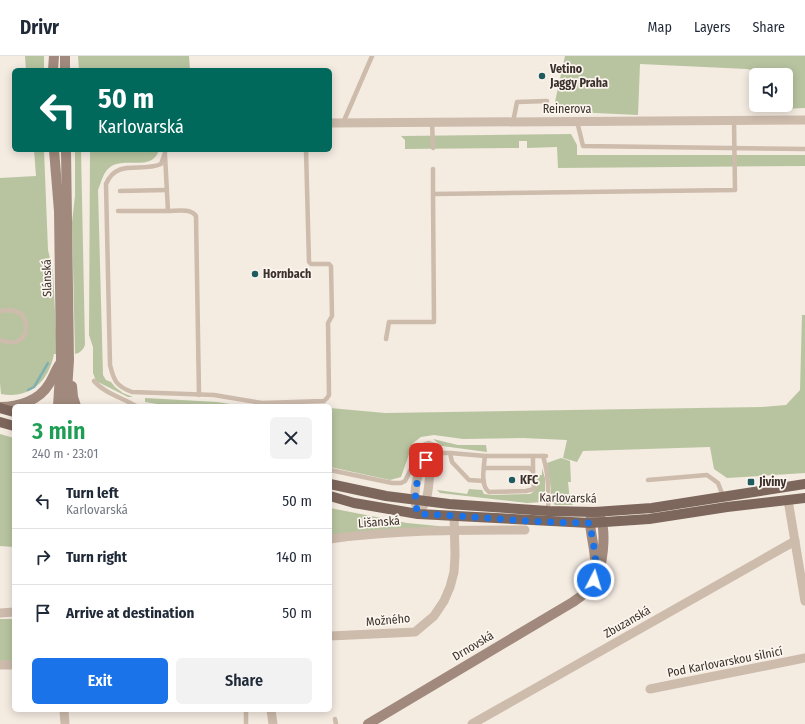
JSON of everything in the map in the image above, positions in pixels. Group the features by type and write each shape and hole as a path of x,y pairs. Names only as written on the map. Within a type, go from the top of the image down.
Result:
{"main road":[{"path":"53,68 54,56"},
{"path":"65,56 65,68"},
{"name":"Slánská","path":"54,152 59,211 66,404"},
{"name":"Slánská","path":"58,404 65,360 66,152"},
{"path":"65,360 75,404"},
{"path":"21,404 38,396 49,385 65,360"},
{"path":"0,408 12,406"},
{"path":"0,408 12,411"},
{"path":"0,422 12,425"},
{"name":"Karlovarská","path":"332,484 414,500 548,511 595,512 652,508 805,484"},
{"name":"Karlovarská","path":"332,497 354,503 418,514 567,523 602,523 649,519 727,507 805,498"},
{"path":"590,588 595,576 596,567 590,523 591,516 595,512 600,516 602,523"},
{"name":"Drnovská","path":"368,724 573,602 590,588 597,577 601,563 603,540 602,523"}],"street":[{"name":"Reinerova","path":"332,123 805,120"},
{"path":"418,514 414,500 419,475 426,460 437,453"},
{"path":"418,514 426,501 429,472 437,453"},
{"path":"788,500 805,601"},
{"name":"Možného","path":"332,636 415,632 434,616 444,601 454,572 454,515"},
{"name":"Lišanská","path":"332,539 362,534 454,530 525,530"},
{"name":"Zbuzanská","path":"472,724 486,720 795,540"},
{"path":"0,613 12,612"},
{"name":"Pod Karlovarskou silnicí","path":"650,688 805,658"},
{"path":"0,665 12,665"},
{"path":"64,712 64,724"},
{"path":"271,712 273,724"}],"lane":[{"path":"343,123 372,56"},
{"path":"513,122 518,102 547,101"},
{"path":"577,121 583,146 805,149"},
{"path":"433,194 735,190 734,121"},
{"path":"432,122 433,148"},
{"path":"165,152 161,164 153,167 124,168 116,170 112,173 106,184 110,365 113,379 121,388 132,392 214,395 262,403 324,401 329,394 328,323 332,316 331,266 329,264 311,264 309,262 306,152"},
{"path":"165,152 168,211"},
{"path":"386,339 389,322 434,322 433,169"},
{"path":"120,191 166,190"},
{"path":"118,211 190,211 196,216 199,395"},
{"path":"0,311 11,310 22,314 26,320 27,328 25,335 19,341 7,342 0,340"},
{"path":"94,381 98,386 132,404"},
{"path":"332,470 392,483 401,483 405,481 423,445 429,443 434,445 437,453 484,456 544,456 549,488 548,511"},
{"path":"450,453 452,462 469,480 484,481"},
{"path":"484,456 484,481 486,490 489,492 531,491 534,489 533,456"},
{"path":"484,468 529,468 534,472"},
{"path":"648,480 707,475 712,477 718,483 723,496"},
{"path":"246,712 246,724"}],"green space":[{"path":"25,56 44,56 44,68 26,68"},
{"path":"78,56 189,56 190,68 79,68"},
{"path":"565,56 805,56 805,108 793,108 793,68 749,68 749,69 640,64 638,115 553,111"},
{"path":"571,134 577,145 577,155 805,155 805,166 558,168 557,147 527,148 527,141 519,141 519,148 405,149 405,140 401,136"},
{"path":"34,152 44,152 48,250 53,271 57,354 54,354 47,373 36,387 20,394 1,394 0,178 36,176"},
{"path":"75,152 81,152 85,345 81,351 75,354 72,222 75,196"},
{"path":"90,152 158,152 150,161 115,164 107,170 98,190 103,375 106,380 111,382 123,393 133,397 128,397 96,381 93,373 93,347 89,335"},
{"path":"802,315 805,315 805,473 727,478 714,469 710,447 583,451 577,462 563,458 567,440 523,438 463,439 434,435 421,437 413,443 401,477 390,480 332,467 332,408 385,413 762,407 786,405 800,390"},
{"path":"145,398 230,404 157,404 145,402"},
{"path":"0,434 12,437 12,547 0,546"},
{"path":"433,439 458,445 486,445 487,452 442,446"},
{"path":"561,458 570,461 571,482 568,482 570,501 573,505 555,505 551,501 551,489 547,463"},
{"path":"542,468 545,478 544,502 527,503 440,493 437,490 467,494 469,489 482,490 484,494 492,495 530,494 536,488 537,475 542,475"},
{"path":"332,508 407,523 448,527 332,536"},
{"path":"0,619 12,619 12,661 0,661"}],"waterway":[{"path":"28,390 34,387 48,363"}],"place":[{"name":"Vetino Jaggy Praha","path":"542,76"},
{"name":"Hornbach","path":"255,274"},
{"name":"KFC","path":"512,480"},
{"name":"Jiviny","path":"751,482"}],"route":[{"path":"426,460 419,475 414,500 418,514 567,523 590,523 596,559 596,573 594,580"}]}
